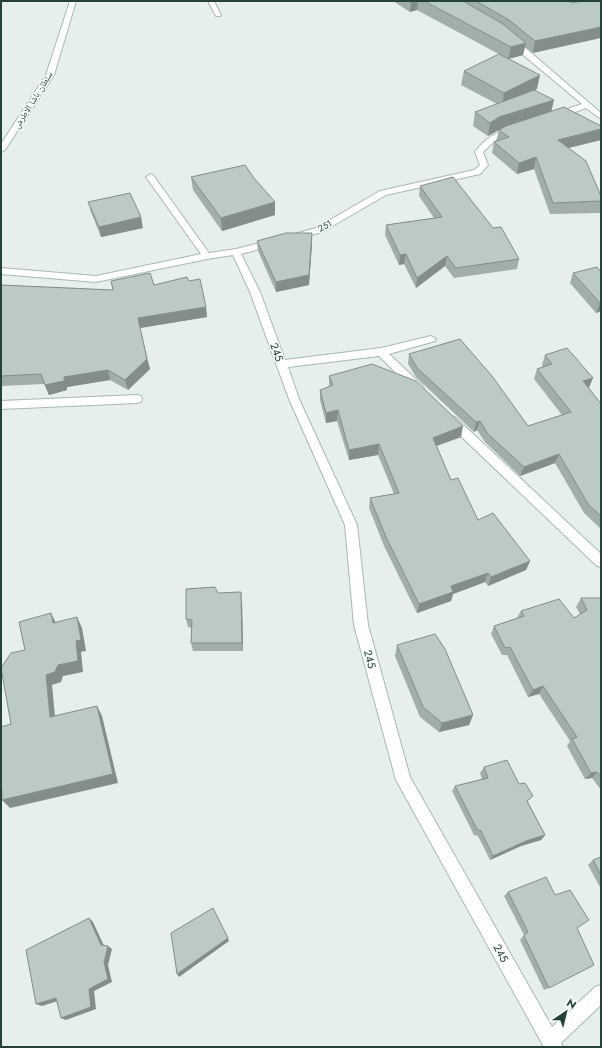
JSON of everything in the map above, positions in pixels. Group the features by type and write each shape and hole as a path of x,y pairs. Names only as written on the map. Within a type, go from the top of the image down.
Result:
{"street":[{"name":"سلطان باشا الاطرش","path":"1,150 50,75 73,1"},
{"path":"211,1 218,15"},
{"path":"504,34 601,117"},
{"path":"544,120 587,105"},
{"name":"251","path":"1,271 96,279 207,256 236,252 320,230 383,193 477,172 484,165 479,152 485,143 500,134 522,127"},
{"path":"150,177 207,256"},
{"name":"245","path":"236,252 255,292 294,399 351,525 361,625 403,780 552,1044"},
{"path":"282,364 381,352 431,339"},
{"path":"381,352 426,395"},
{"path":"1,405 137,399"},
{"path":"443,411 601,562"},
{"path":"552,1044 601,993"}],"building":[{"path":"424,1 463,1 503,24 526,43 511,47"},
{"path":"476,1 568,1 572,3 582,1 601,1 601,27 535,41 509,20"},
{"path":"499,54 540,75 504,93 464,71"},
{"path":"534,90 554,100 499,117 490,123 475,112"},
{"path":"564,107 601,126 601,129 558,140 586,161 601,196 601,201 553,203 536,157 519,163 494,142 509,137 499,130 506,126"},
{"path":"245,165 275,202 221,218 191,177"},
{"path":"453,177 493,228 501,227 519,259 456,268 447,256 417,278 406,254 400,255 386,225 442,217 420,186"},
{"path":"130,193 141,217 99,227 88,202"},
{"path":"286,233 312,233 309,275 276,282 257,241"},
{"path":"597,267 601,272 601,303 573,273"},
{"path":"150,273 154,285 187,277 189,281 200,279 206,307 138,318 147,359 125,380 108,370 64,377 64,381 45,385 41,374 1,376 1,285 113,290 111,281"},
{"path":"460,339 492,376 528,426 571,412 537,369 552,364 545,355 567,348 593,378 583,381 601,404 601,516 588,504 559,454 524,467 487,433 480,421 476,422 417,368 409,354"},
{"path":"372,364 416,381 463,426 433,438 451,480 458,478 478,520 493,513 530,561 491,577 488,573 451,586 453,592 419,604 386,537 370,498 399,493 379,444 349,450 338,410 326,413 320,390 333,385 329,376"},
{"path":"215,587 218,593 241,592 242,643 191,643 192,620 186,619 186,589"},
{"path":"581,598 601,598 601,776 597,772 591,773 572,739 577,737 543,686 533,690 510,647 505,648 494,626 524,616 521,611 559,599 574,618 587,610"},
{"path":"51,613 53,623 77,617 81,640 76,641 78,661 58,665 55,672 46,675 50,717 97,706 113,774 2,800 1,727 11,724 1,668 11,653 25,650 19,622"},
{"path":"435,634 445,649 473,715 442,723 423,707 397,645"},
{"path":"507,760 519,784 525,783 533,796 527,801 545,835 526,841 493,856 481,831 477,829 455,786 488,778 484,767"},
{"path":"601,857 601,875 593,860"},
{"path":"546,877 555,895 570,890 589,920 577,928 594,965 549,988 524,936 528,932 508,892"},
{"path":"213,908 228,938 177,974 171,933"},
{"path":"89,918 101,945 108,946 104,962 108,979 89,989 91,1007 61,1018 56,998 36,1004 26,950"}]}
